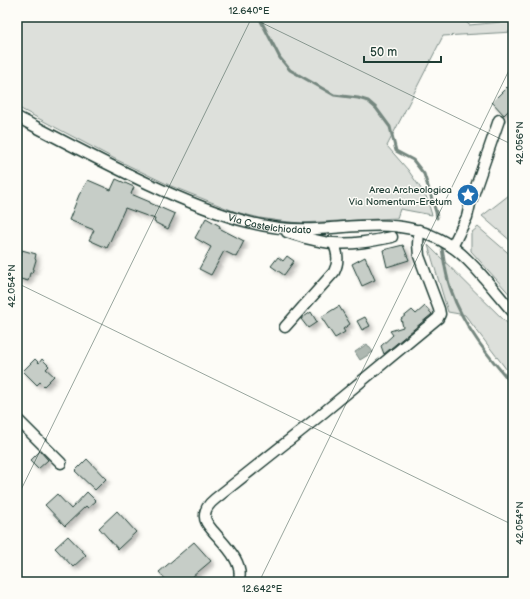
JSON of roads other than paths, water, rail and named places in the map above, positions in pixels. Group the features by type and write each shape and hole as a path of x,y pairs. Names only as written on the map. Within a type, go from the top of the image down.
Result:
{"street":[{"name":"Via Castelchiodato","path":"17,117 110,166 178,197 249,222 294,229 387,225 407,227 430,234 452,247 474,268 513,312"},
{"path":"452,247 467,217 470,204 500,120"},
{"path":"274,227 313,240 334,244 359,243 392,237"},
{"path":"238,582 240,573 238,564 205,520 205,514 209,505 435,321 439,316 440,310 419,256 418,230"},
{"path":"285,327 334,272 338,259 334,244"},
{"path":"17,419 61,463"}],"waterway":[{"path":"259,17 280,58 290,70 334,95 358,98 368,101 376,108 390,127 396,151 413,160 424,174 437,218"},
{"path":"442,248 449,285 462,316 486,352 513,385"}],"place":[{"name":"Area Archeologica Via Nomentum-Eretum","path":"468,195"}]}
